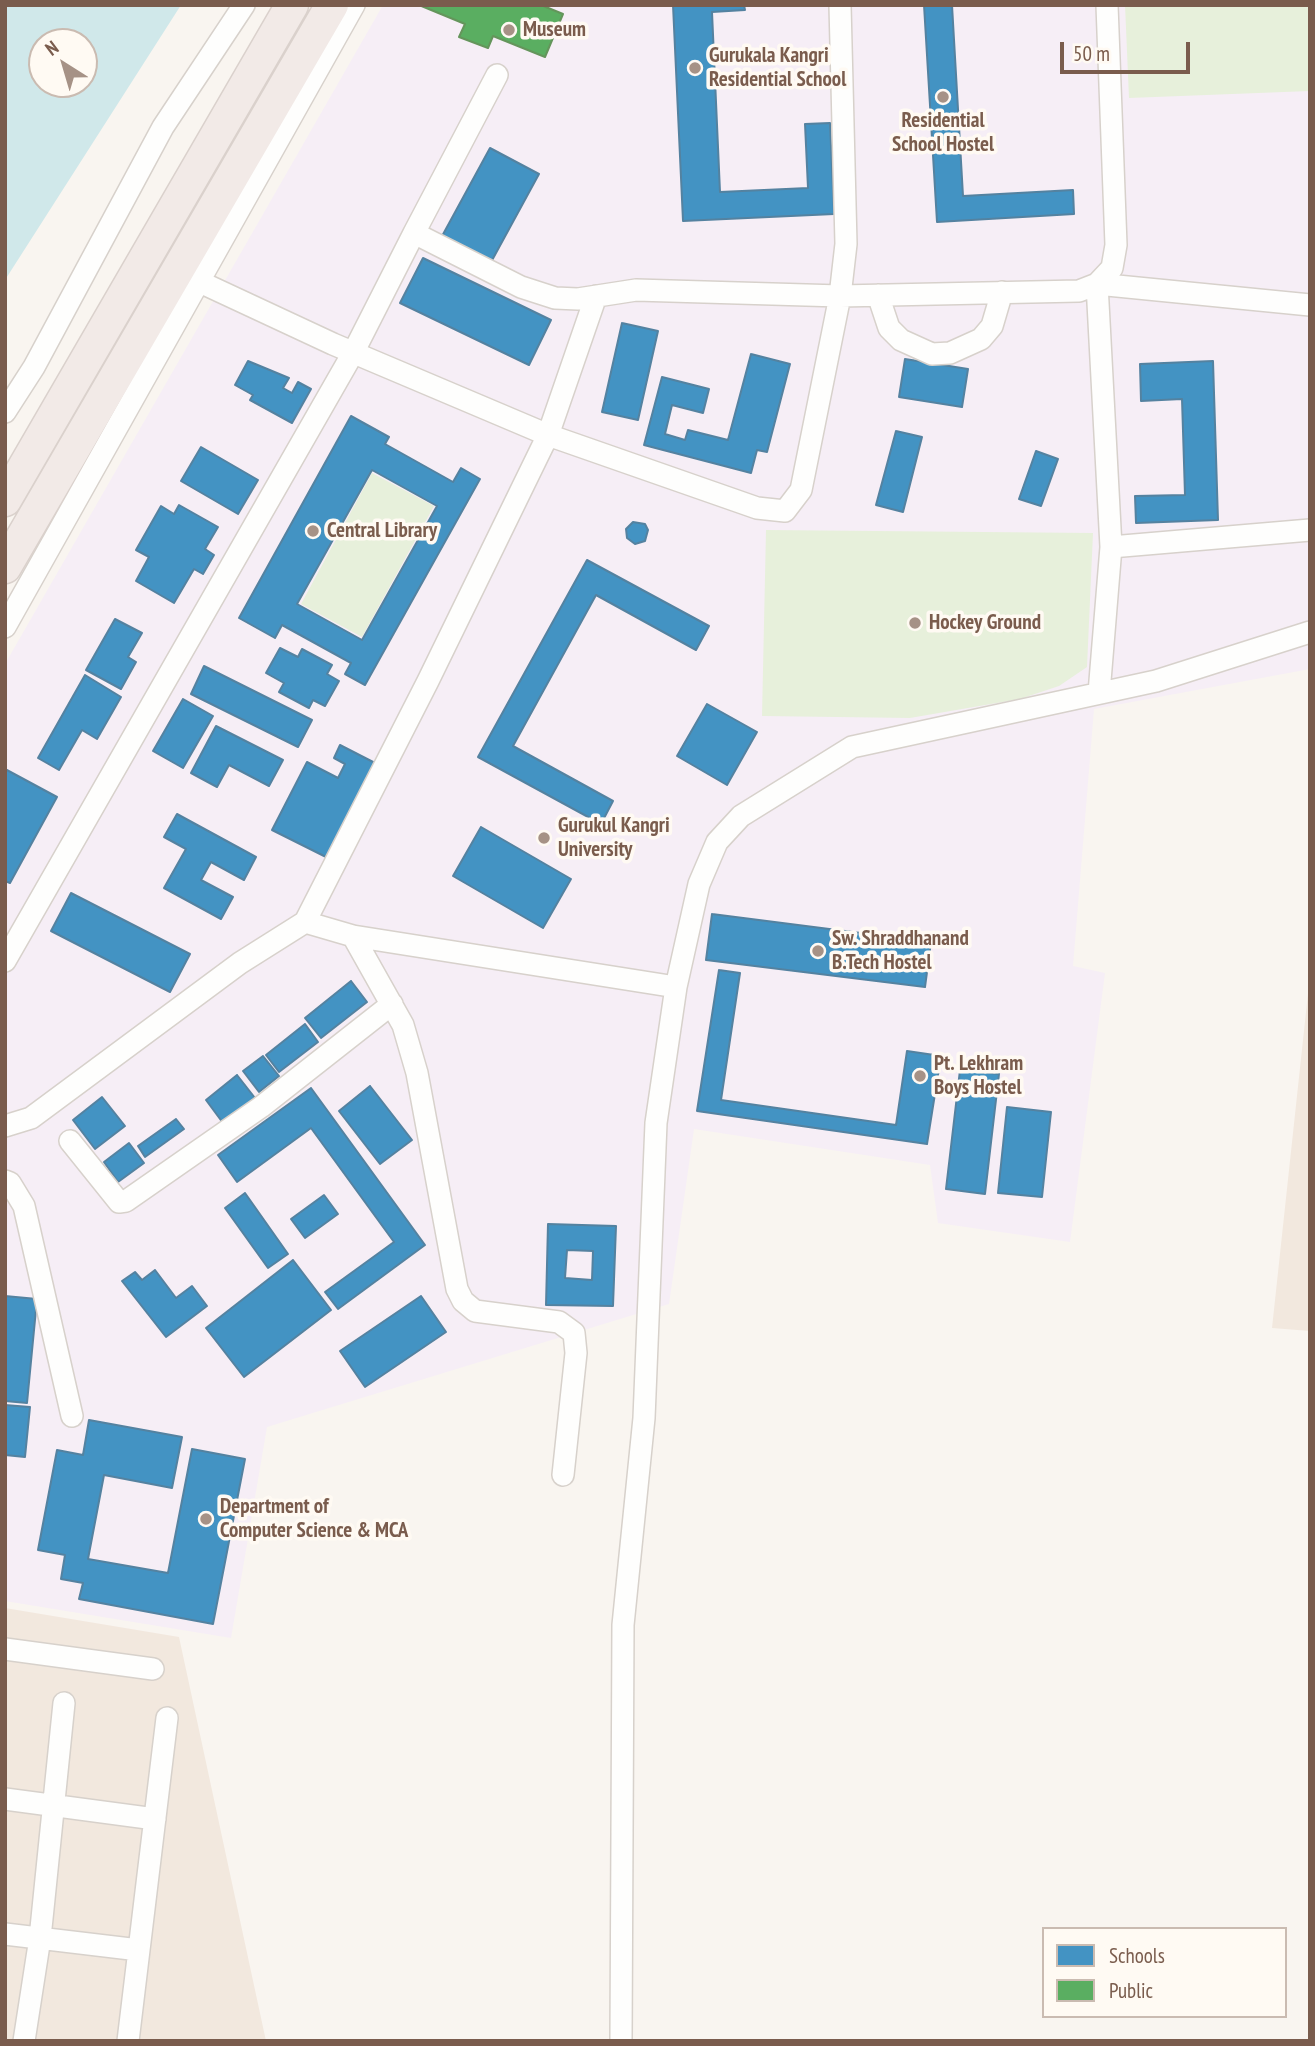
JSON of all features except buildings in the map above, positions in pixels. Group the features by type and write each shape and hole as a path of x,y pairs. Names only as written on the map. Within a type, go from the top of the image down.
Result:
{"highway":[{"path":"5,500 292,5"},
{"path":"5,567 332,5"}],"street":[{"path":"5,412 34,367 163,127 244,5"},
{"path":"5,626 354,5"},
{"path":"200,282 353,353 548,435 757,508 785,510 801,490 840,296 846,244 840,5"},
{"path":"1100,693 1111,547 1097,285 1112,268 1116,245 1107,5"},
{"path":"5,961 353,353 497,75"},
{"path":"414,233 521,287 555,298 651,290 840,296 1079,291 1097,285 1310,305"},
{"path":"878,295 889,328 901,340 932,354 958,351 981,339 992,326 1002,292"},
{"path":"5,1126 31,1118 240,963 305,922 428,681 548,435 596,296"},
{"path":"1111,547 1310,530"},
{"path":"621,2041 623,1625 645,1418 656,1123 676,987 699,884 717,842 741,816 852,747 1156,681 1310,632"},
{"path":"305,922 354,936 676,987"},
{"path":"354,936 403,1025 417,1073 457,1289 463,1301 475,1311 559,1322 574,1333 576,1353 563,1475"},
{"path":"70,1141 119,1202 126,1201 261,1107 392,1004"},
{"path":"5,1181 17,1193 26,1215 72,1416"},
{"path":"5,1649 153,1670"},
{"path":"23,2041 40,1938 64,1703"},
{"path":"128,2041 167,1718"},
{"path":"5,1799 155,1819"},
{"path":"5,1934 139,1950"}],"shaded area":[{"name":"Gurukul Kangri University","path":"383,5 1310,5 1310,669 1094,709 1073,966 1105,973 1070,1242 938,1223 930,1165 694,1129 669,1304 267,1427 231,1638 5,1601 5,664"},
{"path":"1310,975 1310,1331 1272,1328"},
{"path":"5,1608 179,1637 266,2041 5,2041"}],"green space":[{"path":"1125,5 1310,5 1310,91 1129,98"},
{"path":"372,473 434,506 362,637 301,604"},
{"path":"766,530 1093,533 1087,667 1059,686 1020,699 910,718 762,716"}],"water":[{"path":"5,5 181,5 5,280"}],"place":[{"name":"Museum","path":"509,30"},
{"name":"Gurukala Kangri Residential School","path":"695,68"},
{"name":"Residential School Hostel","path":"943,97"},
{"name":"Central Library","path":"313,531"},
{"name":"Hockey Ground","path":"915,623"},
{"name":"Gurukul Kangri University","path":"544,838"},
{"name":"Sw. Shraddhanand B.Tech Hostel","path":"818,951"},
{"name":"Pt. Lekhram Boys Hostel","path":"920,1076"},
{"name":"Department of Computer Science & MCA","path":"206,1519"}]}
